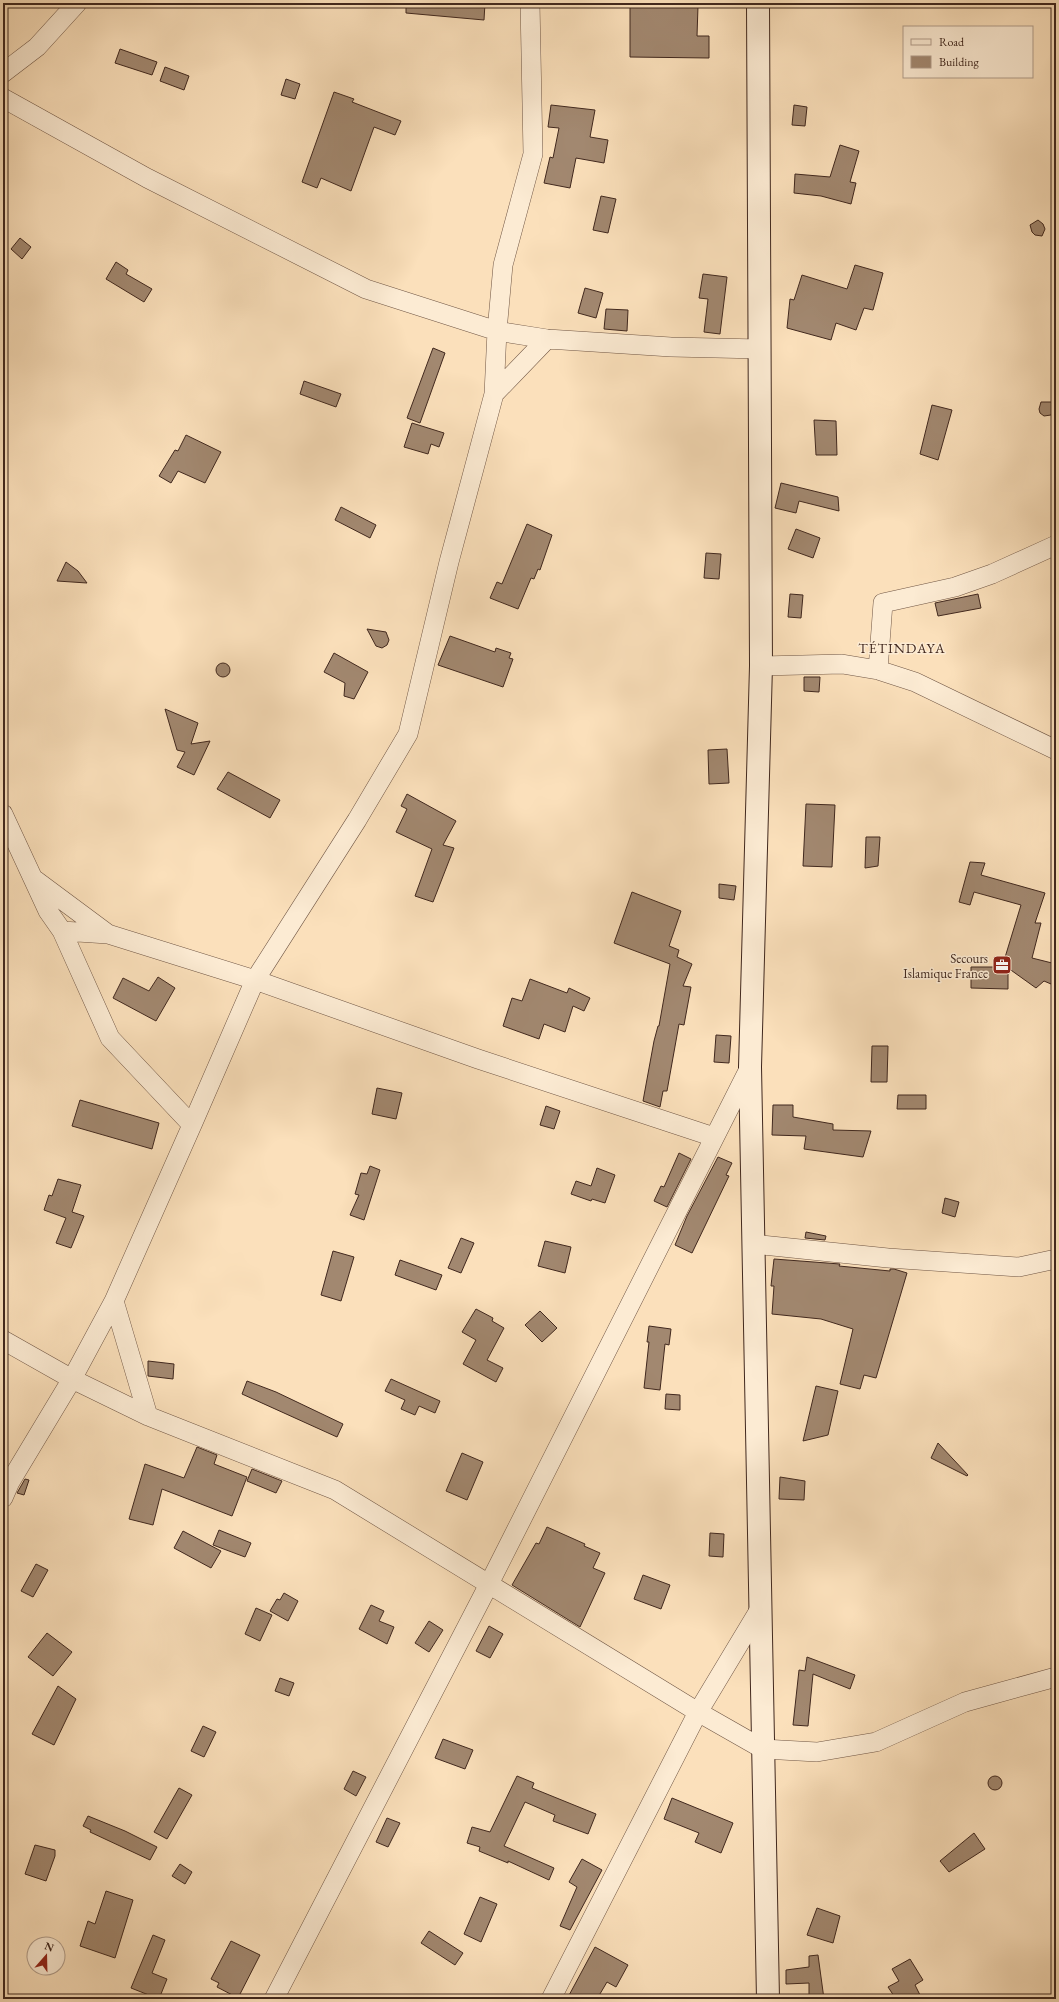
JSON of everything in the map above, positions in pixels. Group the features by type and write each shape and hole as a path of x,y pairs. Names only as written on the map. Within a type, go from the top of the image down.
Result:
{"main road":[{"path":"758,3 761,666 750,1067 768,1999"}],"street":[{"path":"3,73 37,47 77,3"},
{"path":"3,1498 10,1482 72,1379 114,1301 255,980 357,820 408,734 449,562 494,394 497,331 503,265 533,154 530,3"},
{"path":"3,98 147,178 366,290 497,331 547,339 671,347 760,349"},
{"path":"494,394 547,339"},
{"path":"878,670 883,603 955,587 992,574 1056,545"},
{"path":"761,666 842,664 878,670 915,682 1056,750"},
{"path":"3,814 48,911 62,931 110,1038 192,1125"},
{"path":"33,878 108,934"},
{"path":"62,931 108,934 255,980 478,1059 714,1137"},
{"path":"274,1999 490,1584 750,1067"},
{"path":"753,1244 888,1258 1019,1267 1056,1260"},
{"path":"114,1301 148,1416"},
{"path":"3,1340 72,1379 148,1416 335,1490 698,1712 763,1749 817,1752 876,1742 965,1702 1056,1677"},
{"path":"551,1999 698,1712 760,1609"}],"building":[{"path":"406,3 485,3 484,20 406,13"},
{"path":"630,5 698,6 697,36 709,36 709,58 630,57"},
{"path":"120,49 157,62 152,75 115,63"},
{"path":"165,67 189,76 184,90 160,81"},
{"path":"286,79 300,84 295,99 281,95"},
{"path":"334,92 354,99 352,102 401,121 395,135 374,127 351,191 321,178 317,188 302,182"},
{"path":"551,105 595,110 590,137 608,140 604,163 576,158 570,188 544,183 550,157 553,158 559,128 548,127"},
{"path":"794,105 807,107 805,126 792,125"},
{"path":"840,145 859,151 850,182 856,183 851,204 821,196 794,193 795,174 830,177"},
{"path":"601,196 616,199 608,233 593,230"},
{"path":"1038,220 1043,224 1045,229 1042,236 1035,235 1032,232 1030,225"},
{"path":"20,238 31,247 22,259 11,249"},
{"path":"116,262 128,270 126,274 152,289 144,302 106,279"},
{"path":"855,265 883,273 873,310 864,308 856,330 836,323 831,340 787,328 790,299 794,300 802,275 847,289"},
{"path":"703,274 727,277 720,334 704,332 708,299 699,298"},
{"path":"585,288 603,293 596,318 578,313"},
{"path":"606,309 628,310 627,331 604,329"},
{"path":"433,348 445,353 420,423 407,418"},
{"path":"304,381 341,394 336,407 300,394"},
{"path":"1041,402 1055,402 1051,415 1044,416 1040,413 1039,409"},
{"path":"932,405 952,410 938,460 920,454"},
{"path":"814,420 836,421 837,455 816,455"},
{"path":"412,423 444,433 439,447 431,444 428,454 404,447"},
{"path":"186,435 221,452 205,483 178,471 171,483 159,476 175,450 178,451"},
{"path":"781,483 838,497 839,511 799,501 796,513 775,508"},
{"path":"341,507 376,525 370,538 335,520"},
{"path":"527,524 552,535 540,570 538,569 534,579 531,578 518,609 490,598 497,582 502,584"},
{"path":"796,529 820,538 813,558 788,549"},
{"path":"706,553 721,554 719,579 704,578"},
{"path":"66,562 78,571 87,583 57,581"},
{"path":"790,594 803,595 801,618 788,617"},
{"path":"978,594 981,608 938,616 935,603"},
{"path":"367,629 386,632 389,640 387,645 382,648 376,646"},
{"path":"450,636 495,652 496,648 511,653 509,658 513,659 503,687 438,665"},
{"path":"334,653 368,672 354,699 344,696 345,683 324,672"},
{"path":"223,663 228,665 230,670 228,675 223,677 218,675 216,670 218,665"},
{"path":"804,677 820,677 819,692 804,691"},
{"path":"165,709 198,723 191,744 210,741 194,775 177,767 185,752 177,750"},
{"path":"727,749 729,783 709,784 708,750"},
{"path":"228,772 280,800 270,818 217,789"},
{"path":"407,794 456,821 443,845 454,848 433,902 415,896 432,849 396,832 407,809 401,806"},
{"path":"806,804 835,805 832,867 803,866"},
{"path":"866,837 880,837 878,866 865,868"},
{"path":"970,862 985,863 981,875 1045,893 1035,923 1041,923 1032,958 1056,964 1056,974 1051,984 1044,981 1036,988 1008,968 1008,989 971,988 971,967 1008,967 1003,964 1021,905 974,892 970,905 959,902"},
{"path":"719,884 736,886 734,900 719,898"},
{"path":"632,892 681,911 669,946 679,950 677,957 692,964 683,986 691,987 684,1025 679,1024 667,1091 663,1091 660,1107 643,1101 670,964 614,943"},
{"path":"158,977 175,988 156,1021 113,998 123,978 149,991"},
{"path":"530,979 567,993 569,988 590,998 584,1011 573,1006 565,1032 544,1024 539,1039 503,1026 512,998 522,1001"},
{"path":"716,1035 731,1036 729,1063 714,1062"},
{"path":"872,1046 888,1046 887,1082 871,1082"},
{"path":"377,1088 402,1093 396,1119 372,1114"},
{"path":"898,1095 926,1095 926,1109 897,1109"},
{"path":"80,1100 159,1123 152,1149 72,1126"},
{"path":"773,1105 793,1105 793,1117 833,1124 833,1130 871,1131 863,1157 804,1149 806,1136 772,1135"},
{"path":"546,1106 560,1111 554,1129 540,1125"},
{"path":"679,1153 691,1159 667,1207 654,1201 661,1186 664,1187"},
{"path":"718,1157 732,1163 726,1175 729,1176 692,1253 675,1245 687,1216"},
{"path":"370,1166 380,1170 364,1220 350,1215 359,1195 355,1194 361,1173 367,1174"},
{"path":"597,1168 615,1175 605,1203 592,1199 591,1201 571,1194 576,1181 591,1186"},
{"path":"58,1179 81,1185 72,1212 84,1216 71,1248 56,1243 66,1218 44,1210 49,1195 52,1196"},
{"path":"945,1198 959,1202 955,1217 942,1213"},
{"path":"806,1232 826,1236 825,1240 805,1238"},
{"path":"461,1238 474,1243 461,1273 448,1268"},
{"path":"545,1241 571,1247 565,1273 538,1266"},
{"path":"333,1251 354,1257 341,1301 321,1295"},
{"path":"774,1259 840,1264 839,1266 890,1271 890,1269 894,1269 907,1273 876,1378 864,1375 860,1389 840,1384 853,1329 821,1319 772,1314 774,1286 771,1286"},
{"path":"400,1260 442,1275 436,1290 395,1275"},
{"path":"476,1309 493,1318 492,1321 504,1328 487,1360 503,1368 496,1382 463,1364 476,1340 462,1332"},
{"path":"540,1311 557,1328 542,1342 525,1325"},
{"path":"649,1326 671,1329 669,1345 665,1344 660,1390 644,1388 649,1342 647,1342"},
{"path":"148,1361 174,1364 173,1379 148,1376"},
{"path":"391,1379 440,1401 435,1413 419,1406 415,1415 401,1409 405,1400 385,1391"},
{"path":"247,1381 276,1392 343,1424 337,1437 242,1394"},
{"path":"816,1386 838,1391 828,1435 803,1441"},
{"path":"666,1394 680,1395 680,1410 665,1409"},
{"path":"938,1443 968,1475 967,1476 931,1458"},
{"path":"197,1447 217,1455 214,1464 247,1477 232,1516 162,1489 153,1525 129,1519 145,1464 184,1478"},
{"path":"462,1453 483,1462 467,1500 446,1491"},
{"path":"252,1469 282,1481 276,1493 247,1481"},
{"path":"780,1477 805,1481 804,1500 779,1499"},
{"path":"25,1479 29,1480 24,1495 17,1493"},
{"path":"547,1527 585,1544 584,1546 600,1553 593,1568 605,1573 580,1627 512,1585 536,1543 539,1544"},
{"path":"219,1530 251,1543 245,1557 213,1545"},
{"path":"183,1531 221,1551 211,1568 174,1548"},
{"path":"710,1533 724,1534 723,1557 709,1556"},
{"path":"36,1564 48,1570 33,1597 21,1591"},
{"path":"643,1575 670,1585 661,1609 634,1599"},
{"path":"284,1593 298,1601 288,1621 270,1611 277,1599 280,1600"},
{"path":"371,1605 384,1611 379,1621 394,1627 387,1644 359,1629"},
{"path":"256,1608 272,1615 260,1641 245,1634"},
{"path":"429,1621 443,1630 429,1652 415,1643"},
{"path":"489,1626 503,1634 490,1658 476,1651"},
{"path":"47,1633 72,1652 53,1676 28,1657"},
{"path":"807,1657 855,1675 850,1689 813,1674 808,1726 793,1725 799,1670 805,1671"},
{"path":"280,1678 294,1683 289,1696 275,1691"},
{"path":"58,1686 76,1699 54,1745 32,1734"},
{"path":"203,1726 216,1732 204,1757 191,1751"},
{"path":"443,1739 473,1750 465,1769 435,1758"},
{"path":"353,1771 366,1777 356,1796 344,1789"},
{"path":"517,1776 534,1783 532,1788 596,1814 588,1834 553,1821 555,1815 525,1802 504,1846 554,1868 549,1880 508,1861 508,1863 479,1851 480,1847 467,1843 472,1827 490,1832"},
{"path":"992,1776 998,1776 1002,1780 1002,1786 998,1790 992,1790 988,1786 988,1780"},
{"path":"179,1788 192,1795 167,1839 154,1832"},
{"path":"672,1798 733,1823 721,1853 695,1842 699,1833 664,1819"},
{"path":"88,1816 125,1831 157,1847 150,1860 90,1832 91,1830 83,1826"},
{"path":"387,1818 400,1823 388,1847 376,1842"},
{"path":"974,1833 985,1849 949,1872 940,1861"},
{"path":"35,1845 55,1850 55,1856 46,1881 25,1874"},
{"path":"582,1859 602,1870 570,1930 560,1926 577,1887 569,1882"},
{"path":"180,1864 192,1872 185,1884 172,1876"},
{"path":"106,1891 133,1900 115,1958 80,1946 88,1921 95,1924"},
{"path":"480,1897 497,1904 481,1942 464,1934"},
{"path":"817,1908 840,1916 833,1943 807,1935"},
{"path":"429,1931 463,1953 455,1965 421,1943"},
{"path":"153,1935 165,1940 152,1973 167,1979 159,1999 131,1988"},
{"path":"231,1941 260,1955 238,1998 217,1987 219,1983 211,1979"},
{"path":"595,1947 628,1965 616,1987 607,1982 597,1999 567,1999"},
{"path":"818,1955 824,1999 809,1999 809,1983 786,1984 786,1970 809,1967 809,1956"},
{"path":"910,1959 923,1980 915,1985 922,1999 896,1999 888,1987 899,1981 892,1969"}],"place":[{"name":"Secours Islamique France","path":"1002,965"}],"district":[{"name":"TÉTINDAYA","path":"902,648"}]}
